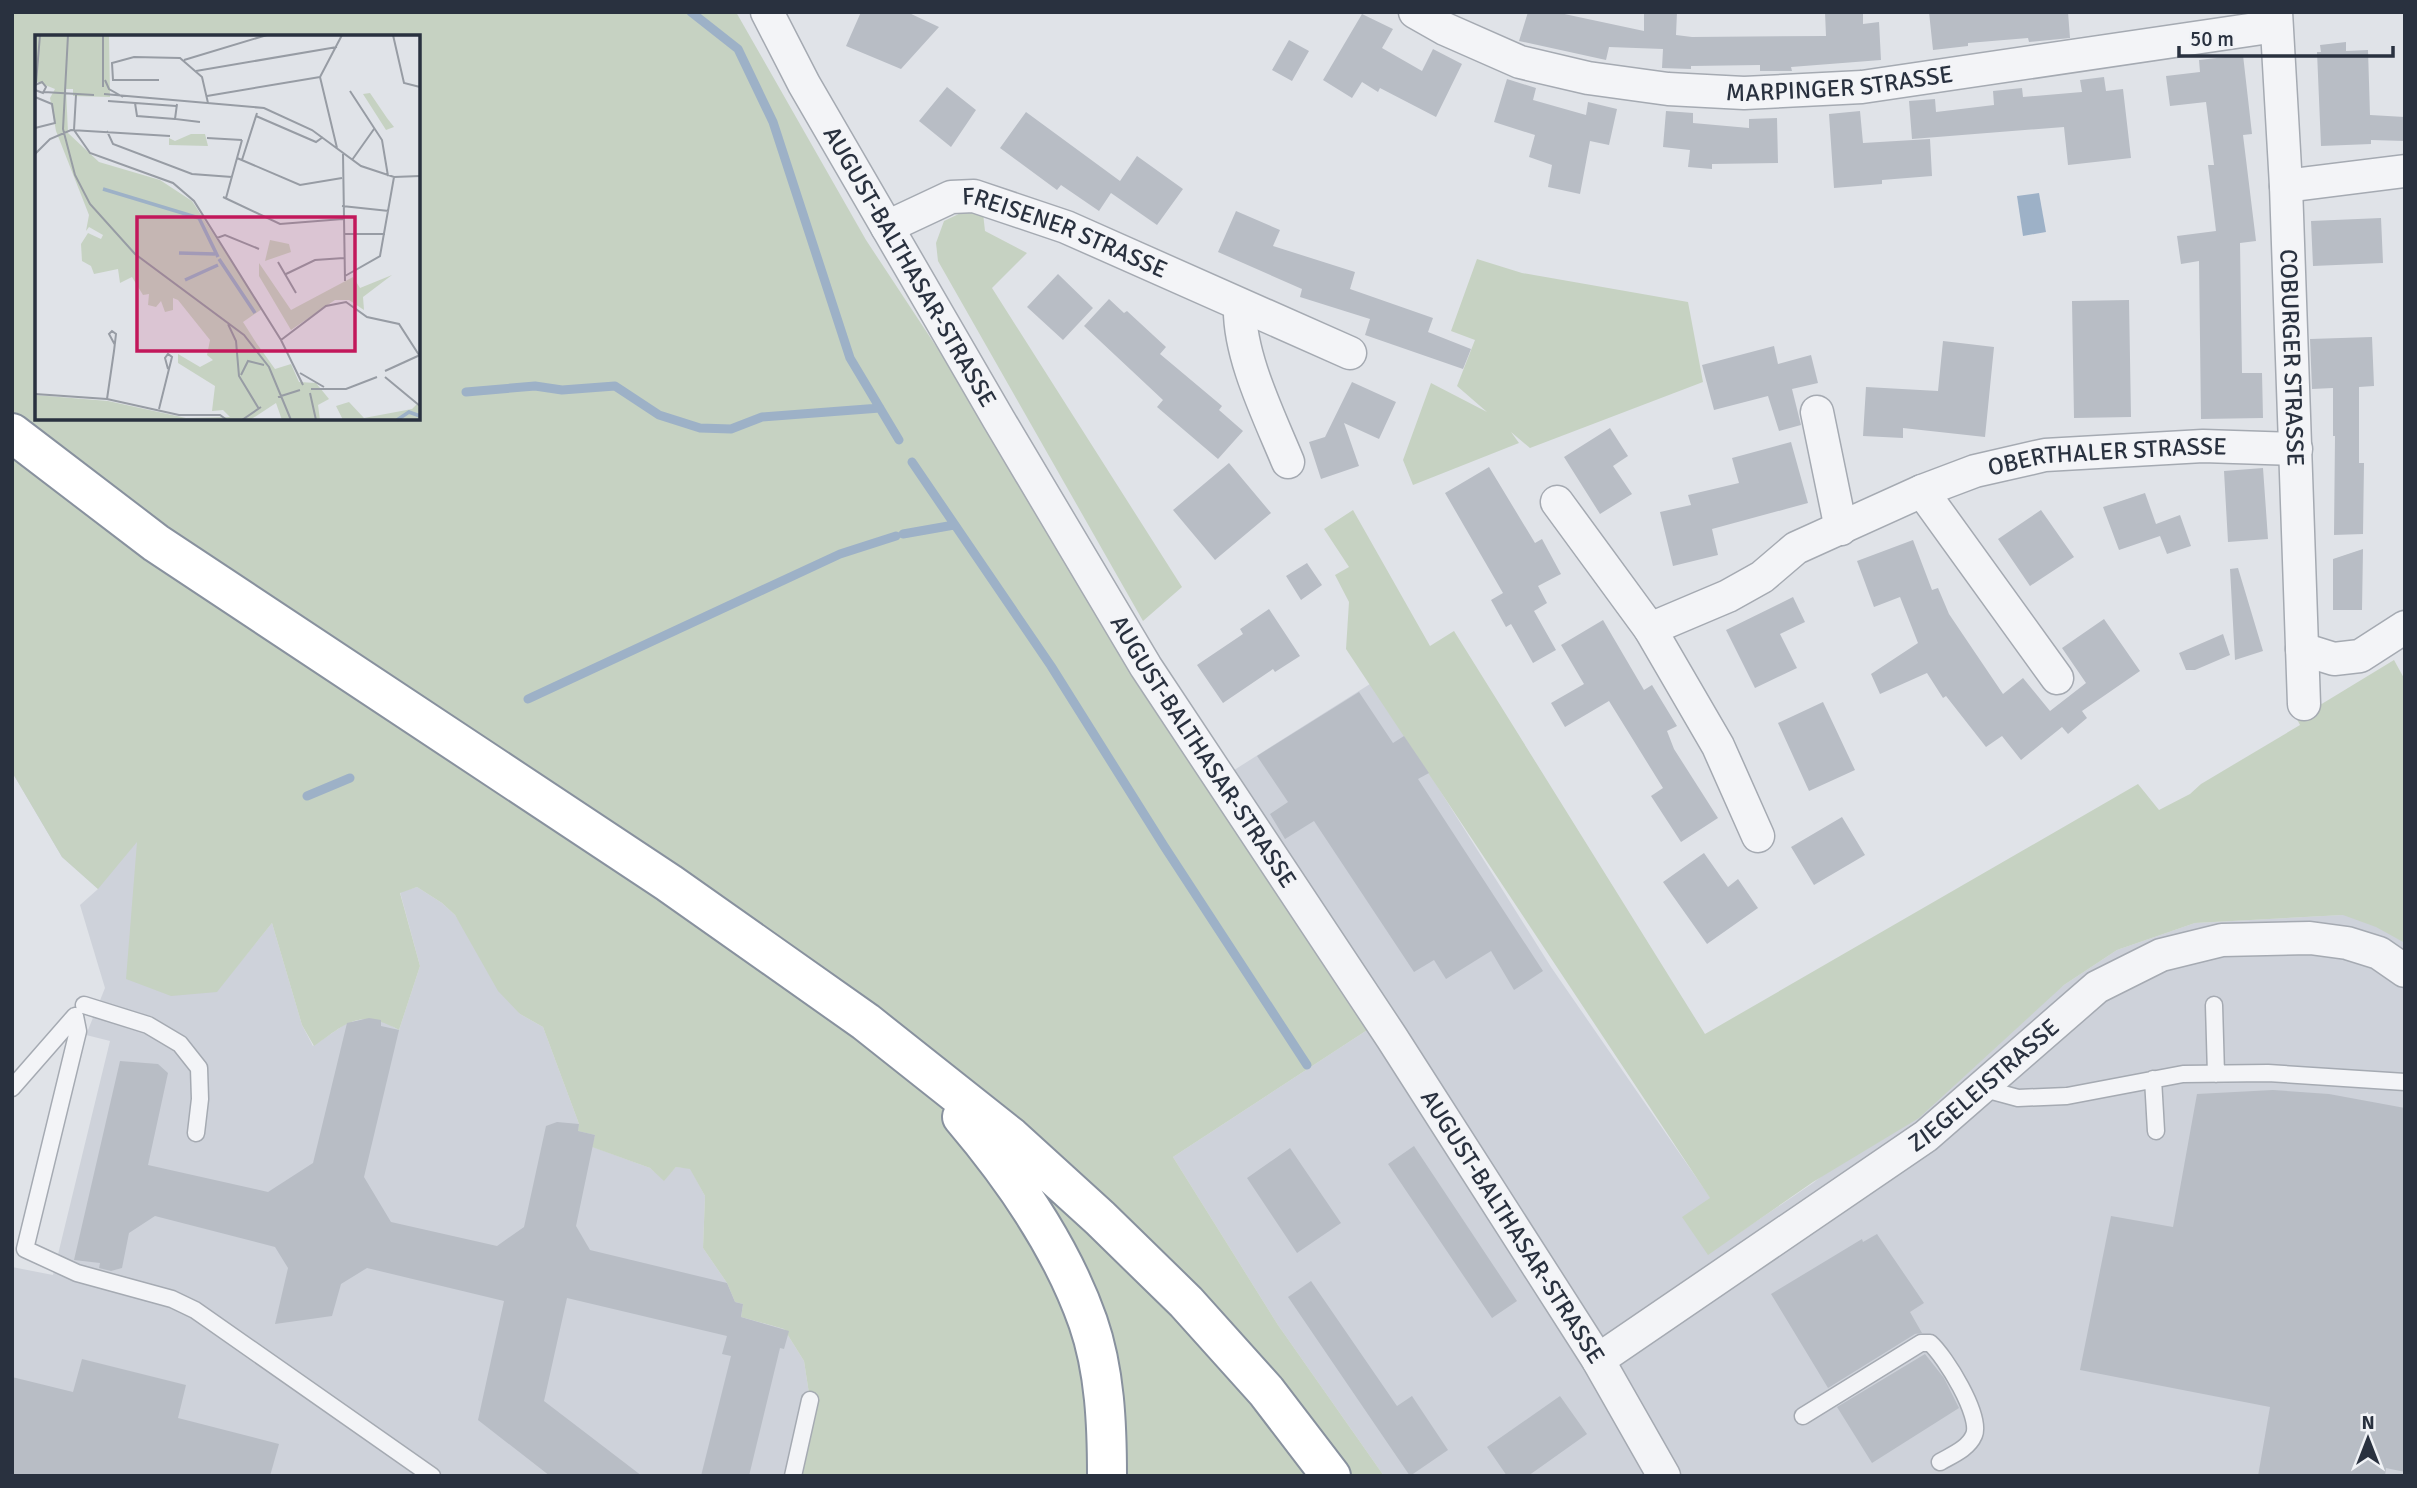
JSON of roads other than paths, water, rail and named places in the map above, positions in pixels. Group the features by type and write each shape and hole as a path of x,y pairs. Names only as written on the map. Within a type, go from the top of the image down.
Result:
{"highway":[{"path":"12,433 156,543 669,883 866,1022 1011,1137 1110,1227 1186,1302 1266,1391 1331,1476"},
{"path":"866,1022 935,1085 985,1145 1037,1220 1068,1275 1088,1323 1100,1372 1107,1432 1107,1476"}],"street":[{"name":"AUGUST-BALTHASAR-STRASSE","path":"767,12 804,84 1146,667 1392,1038 1598,1360 1664,1476"},
{"name":"MARPINGER STRASSE","path":"1415,12 1449,21 1520,62 1588,78 1668,89 1744,93 1862,87 2276,19"},
{"name":"COBURGER STRASSE","path":"2276,19 2286,186 2304,704"},
{"path":"2286,186 2405,172"},
{"name":"FREISENER STRASSE","path":"887,227 951,197 974,196 1066,227 1350,353"},
{"path":"1240,305 1242,338 1262,398 1288,462"},
{"path":"1818,412 1841,529"},
{"name":"OBERTHALER STRASSE","path":"1650,629 1728,596 1762,577 1796,548 1922,491 1975,471 2045,455 2203,446 2296,449"},
{"path":"1922,491 2057,678"},
{"path":"1557,502 1650,629 1718,746 1758,836"},
{"path":"2302,649 2334,659 2360,656 2405,627"},
{"name":"ZIEGELEISTRASSE","path":"1598,1360 1927,1136 2097,987 2161,955 2222,940 2310,938 2347,943 2379,953 2405,971"}],"lane":[{"path":"84,1005 148,1025 180,1044 199,1068 201,1099 196,1133"},
{"path":"2214,1005 2216,1073"},
{"path":"12,1088 75,1016 78,1031 25,1249 77,1273 172,1299 195,1310 422,1473"},
{"path":"1980,1088 2018,1098 2067,1096 2183,1073 2268,1073 2405,1082"},
{"path":"2153,1079 2156,1131"},
{"path":"1803,1416 1921,1343 1930,1343 1939,1351 1973,1412 1976,1432 1967,1446 1940,1462"},
{"path":"793,1476 810,1399"}],"water":[{"path":"2039,193 2046,232 2023,236 2017,196"}],"waterway":[{"path":"691,12 738,49 773,122 850,358 899,440"},
{"path":"466,392 535,386 562,390 615,386 659,415 700,428 731,429 762,417 880,408"},
{"path":"912,462 1051,666 1307,1065"},
{"path":"903,534 954,525"},
{"path":"528,699 840,554 896,536"},
{"path":"307,796 350,778"}]}
